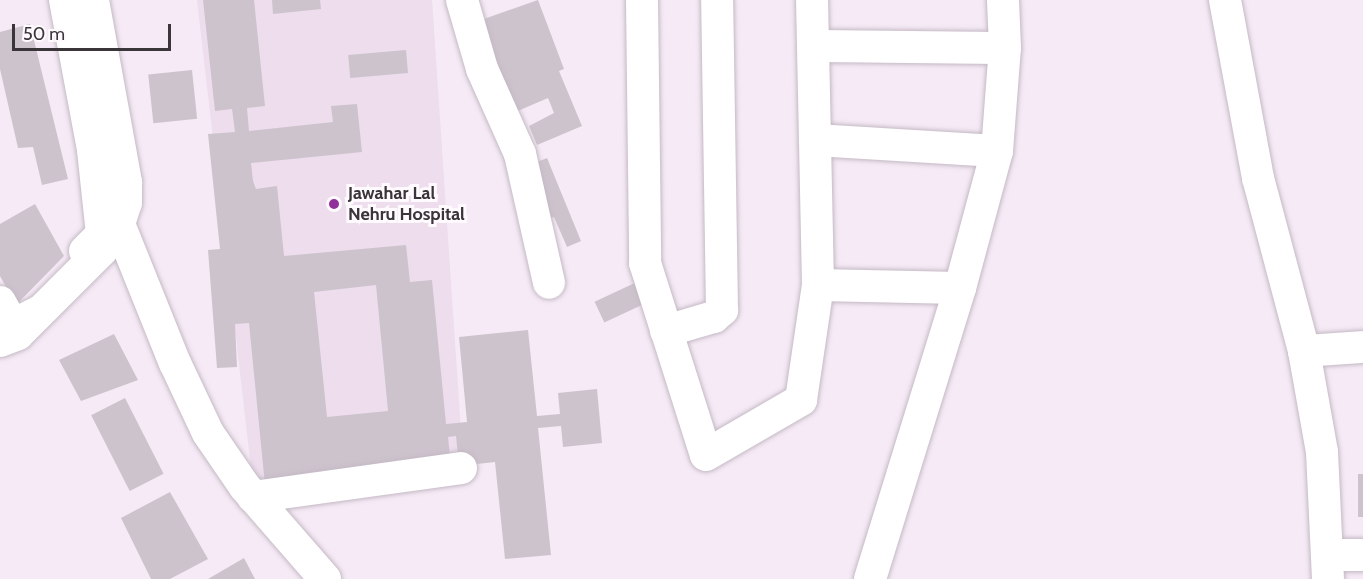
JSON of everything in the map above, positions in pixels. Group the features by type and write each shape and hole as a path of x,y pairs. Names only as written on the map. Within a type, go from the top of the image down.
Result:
{"street":[{"path":"462,0 482,69 520,154 549,284"},
{"path":"642,0 645,263 706,455 801,400 818,285 812,0"},
{"path":"666,331 714,317 722,310 717,0"},
{"path":"870,579 960,288 997,151 1005,48 1003,0"},
{"path":"1225,0 1258,178 1304,351 1322,452 1328,567 1363,555"},
{"path":"3,326 45,309 102,250 119,225 126,182 81,12"},
{"path":"3,326 102,234 81,12"},
{"path":"813,46 1005,48"},
{"path":"815,140 997,151"},
{"path":"119,225 175,363 208,433 253,497 324,579"},
{"path":"818,285 960,288"},
{"path":"1304,351 1363,347"},
{"path":"253,497 461,468"}],"shaded area":[{"name":"Jawahar Lal Nehru Hospital","path":"197,0 432,0 463,462 253,485"}],"building":[{"path":"203,0 254,0 265,106 247,108 249,131 333,122 331,106 357,104 362,152 251,163 256,189 277,186 284,256 406,245 410,282 432,280 446,424 467,422 459,337 528,330 537,416 560,414 558,393 597,389 602,443 563,447 561,426 538,428 551,555 505,559 495,462 459,466 456,436 448,437 451,467 265,485 249,323 235,324 237,367 217,368 208,250 220,249 208,134 235,132 232,109 215,111","holes":["376,285 388,411 327,417 314,292"]},
{"path":"272,0 320,0 321,9 273,14"},
{"path":"538,0 564,69 559,71 582,126 537,145 529,126 554,113 548,98 513,113 509,93 481,20"},
{"path":"30,24 68,179 42,185 33,147 18,148 0,69 0,32"},
{"path":"406,50 408,73 350,78 348,55"},
{"path":"192,70 197,119 153,123 148,75"},
{"path":"547,158 581,241 567,247 554,217 551,218 532,164"},
{"path":"35,204 64,256 16,305 0,276 0,224"},
{"path":"639,281 649,302 604,323 595,302"},
{"path":"114,334 138,380 81,401 59,360"},
{"path":"125,398 164,474 130,491 91,415"},
{"path":"1358,474 1363,474 1363,517 1358,517"},
{"path":"170,492 208,559 170,579 151,579 121,518"},
{"path":"244,558 255,579 208,579"}],"place":[{"name":"Jawahar Lal Nehru Hospital","path":"334,204"}]}
